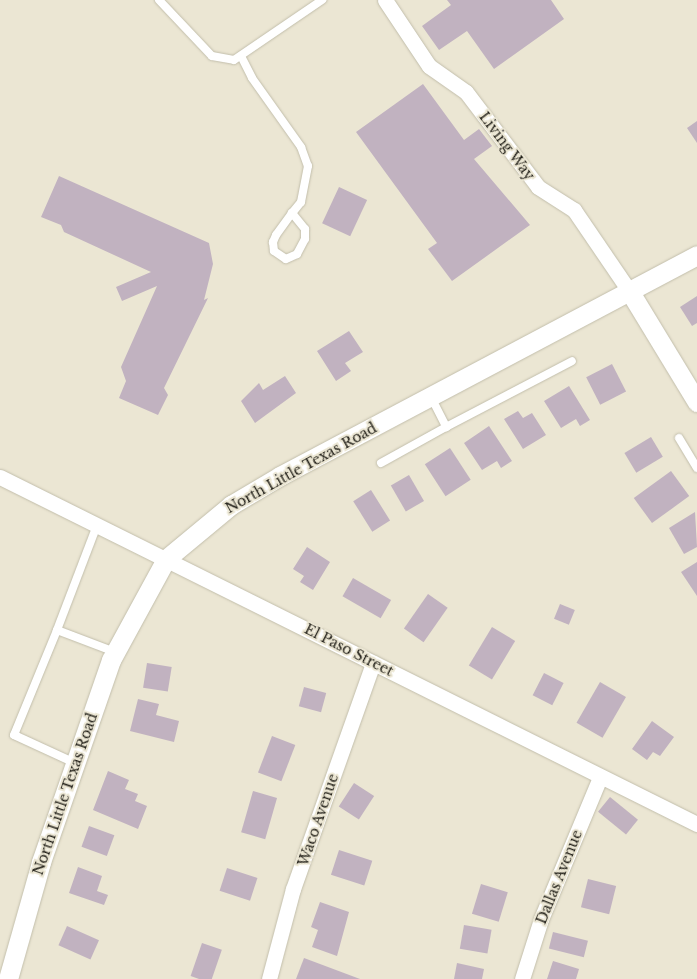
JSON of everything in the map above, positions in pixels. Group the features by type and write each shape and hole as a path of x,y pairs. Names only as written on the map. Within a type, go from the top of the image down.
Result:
{"street":[{"name":"Living Way","path":"385,0 429,66 466,92 538,187 574,210 630,292"},
{"name":"North Little Texas Road","path":"8,979 41,862 115,652 166,559 232,505 697,256"},
{"path":"630,292 697,402"},
{"name":"El Paso Street","path":"0,477 697,824"},
{"name":"Waco Avenue","path":"269,979 293,889 373,663"},
{"name":"Dallas Avenue","path":"522,979 541,919 600,776"}],"lane":[{"path":"159,0 212,56 242,58 322,0"},
{"path":"242,58 252,78 292,131 308,166 305,192 273,242 274,251 286,259 297,254 305,239 305,229 292,213"},
{"path":"381,463 572,361"},
{"path":"431,397 446,427"},
{"path":"679,438 697,468"},
{"path":"75,763 14,735 97,525"},
{"path":"57,630 115,652"}],"building":[{"path":"447,0 551,0 564,19 494,69 467,31 439,50 422,26 451,5"},
{"path":"423,84 464,140 479,129 492,146 474,159 530,225 452,281 428,249 437,243 356,132"},
{"path":"697,121 697,143 687,128"},
{"path":"59,176 209,243 213,264 204,300 208,298 164,388 168,395 158,415 119,398 126,381 121,367 157,286 122,301 116,287 151,272 64,232 61,225 41,217"},
{"path":"339,187 367,200 350,236 322,223"},
{"path":"697,296 697,323 692,326 680,307"},
{"path":"349,331 363,352 345,363 351,371 336,381 317,351"},
{"path":"612,364 626,392 600,405 586,377"},
{"path":"285,376 296,393 255,423 241,401 259,383 263,390"},
{"path":"569,386 590,420 580,426 576,419 561,428 544,401"},
{"path":"518,411 523,418 532,413 546,435 523,449 504,419"},
{"path":"489,426 512,461 501,468 497,461 482,470 464,443"},
{"path":"651,437 663,457 636,473 624,453"},
{"path":"450,448 471,480 446,496 425,464"},
{"path":"671,471 689,496 652,523 634,498"},
{"path":"409,475 424,501 406,511 391,486"},
{"path":"371,490 390,521 372,532 353,501"},
{"path":"695,512 697,547 684,554 669,528"},
{"path":"307,547 330,562 313,590 300,582 304,576 293,569"},
{"path":"697,562 697,596 681,572"},
{"path":"353,578 391,600 381,618 342,596"},
{"path":"428,594 448,608 424,642 404,628"},
{"path":"560,604 575,610 569,625 554,619"},
{"path":"492,627 515,641 492,679 469,666"},
{"path":"147,663 172,667 168,692 143,688"},
{"path":"544,673 564,683 552,705 533,695"},
{"path":"600,682 626,697 602,738 576,723"},
{"path":"304,687 326,693 321,712 299,706"},
{"path":"138,699 159,704 156,715 179,721 174,742 130,731"},
{"path":"652,721 674,737 660,756 653,752 647,760 632,749"},
{"path":"272,736 295,745 281,781 258,772"},
{"path":"108,771 129,780 125,789 138,794 135,801 147,806 138,829 93,810"},
{"path":"354,783 374,796 359,820 339,806"},
{"path":"253,791 277,798 265,839 241,832"},
{"path":"610,797 638,820 626,834 598,812"},
{"path":"89,826 114,835 107,856 81,847"},
{"path":"339,850 372,861 364,886 331,875"},
{"path":"78,867 102,876 97,891 108,895 104,905 69,893"},
{"path":"227,868 257,878 250,901 220,891"},
{"path":"588,879 616,886 609,914 581,907"},
{"path":"481,884 508,892 499,922 472,914"},
{"path":"320,902 349,912 337,956 312,947 318,930 311,927"},
{"path":"464,925 492,930 487,953 460,949"},
{"path":"67,926 99,940 90,959 58,945"},
{"path":"553,932 588,941 584,957 549,948"},
{"path":"202,943 222,950 212,979 199,979 191,976"},
{"path":"304,958 360,979 296,979"},
{"path":"553,961 579,969 576,979 547,979"},
{"path":"457,963 484,969 482,979 454,979"}]}
